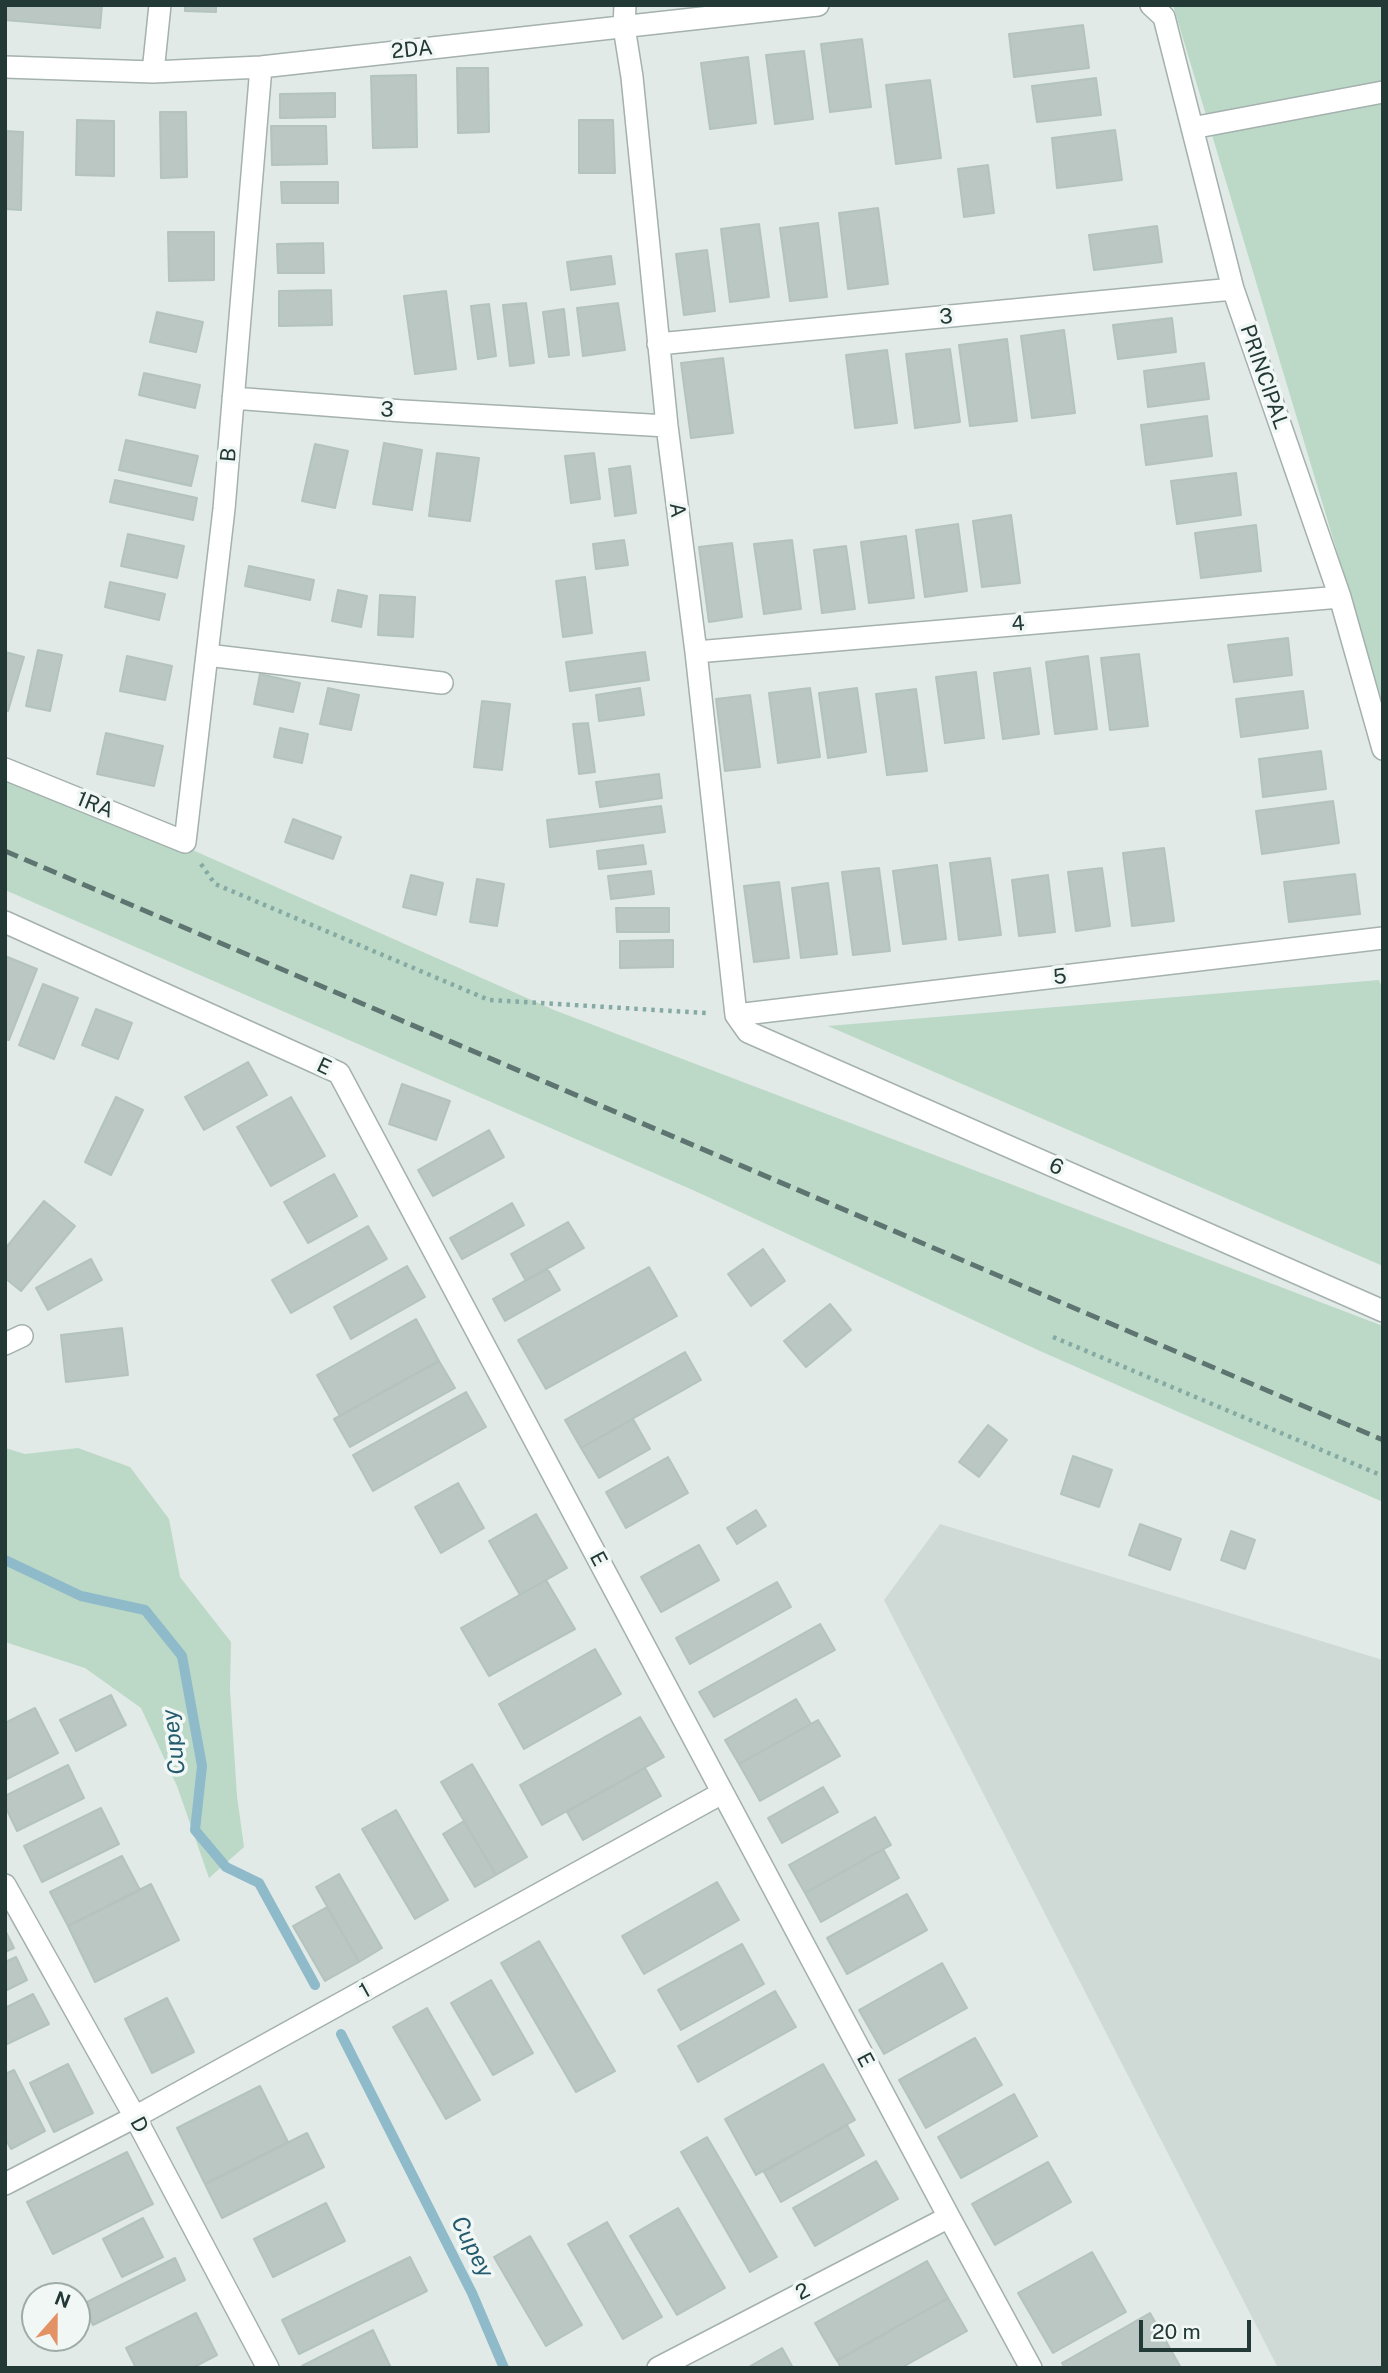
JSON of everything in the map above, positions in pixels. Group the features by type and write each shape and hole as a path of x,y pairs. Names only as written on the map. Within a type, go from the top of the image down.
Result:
{"street":[{"path":"153,72 160,5"},
{"name":"A","path":"625,5 624,27 632,77 667,426 736,1015"},
{"name":"2DA","path":"5,67 153,72 261,67 818,5"},
{"name":"PRINCIPAL","path":"1151,5 1164,17 1233,289 1340,597 1383,749"},
{"name":"B","path":"185,842 224,509 261,67"},
{"path":"1192,128 1383,92"},
{"name":"3","path":"658,344 1233,289"},
{"name":"3","path":"233,398 667,426"},
{"name":"4","path":"695,652 1340,597"},
{"path":"207,654 442,683"},
{"name":"1RA","path":"5,769 185,842"},
{"name":"E","path":"5,922 339,1073 1031,2368"},
{"name":"5","path":"736,1015 1383,938"},
{"name":"6","path":"736,1015 748,1032 1383,1311"},
{"name":"1","path":"5,2185 135,2118 722,1793"},
{"name":"D","path":"5,1885 135,2118 268,2368"},
{"name":"2","path":"657,2368 948,2217"}],"path":[{"path":"185,842 215,884 489,1000 736,1015"},
{"path":"1052,1337 1383,1476"}],"shaded area":[{"path":"940,1524 1383,1660 1383,2368 1278,2368 884,1600"}],"green space":[{"path":"1173,5 1383,5 1383,705"},
{"path":"5,767 554,1010 1383,1326 1383,1502 1040,1351 695,1191 5,890"},
{"path":"1379,980 1383,991 1383,1266 828,1026"},
{"path":"5,1448 25,1454 78,1448 130,1467 169,1519 180,1577 231,1642 230,1690 237,1796 244,1847 209,1878 177,1786 141,1708 85,1668 5,1642"}],"building":[{"path":"5,5 102,5 100,28 5,20"},
{"path":"185,5 216,5 216,12 185,11"},
{"path":"1083,25 1089,68 1014,77 1009,34"},
{"path":"862,39 871,107 830,112 821,44"},
{"path":"804,51 813,119 775,124 766,55"},
{"path":"748,57 756,123 710,129 701,63"},
{"path":"457,68 488,68 489,132 458,133"},
{"path":"416,75 417,147 373,148 371,76"},
{"path":"1096,78 1101,115 1037,122 1032,86"},
{"path":"930,80 941,158 896,164 886,85"},
{"path":"335,93 335,117 280,118 280,94"},
{"path":"160,112 186,112 187,177 161,178"},
{"path":"77,120 114,121 114,176 76,175"},
{"path":"579,120 613,120 615,173 579,173"},
{"path":"271,126 326,126 327,164 272,165"},
{"path":"1115,130 1122,180 1057,188 1052,138"},
{"path":"5,131 23,132 21,210 5,209"},
{"path":"988,165 994,213 964,217 958,169"},
{"path":"281,182 338,182 338,203 282,203"},
{"path":"878,208 888,284 848,289 839,213"},
{"path":"818,223 827,297 790,301 780,228"},
{"path":"759,224 769,297 730,302 721,229"},
{"path":"1157,226 1162,262 1094,270 1089,235"},
{"path":"168,232 214,232 214,280 169,281"},
{"path":"323,243 324,273 278,273 277,244"},
{"path":"707,250 715,311 684,315 676,254"},
{"path":"611,256 615,284 571,290 567,262"},
{"path":"331,290 332,325 279,326 279,291"},
{"path":"446,291 456,369 415,374 404,296"},
{"path":"526,303 534,363 510,366 503,305"},
{"path":"618,303 625,350 583,356 577,308"},
{"path":"489,304 496,356 478,359 471,306"},
{"path":"564,309 569,355 549,357 543,312"},
{"path":"157,312 203,322 196,352 150,342"},
{"path":"1172,318 1176,352 1118,359 1113,325"},
{"path":"1064,330 1075,413 1032,418 1021,336"},
{"path":"1007,339 1017,421 970,426 959,345"},
{"path":"950,349 960,422 915,428 906,354"},
{"path":"887,350 897,423 855,428 846,355"},
{"path":"723,358 733,433 691,438 681,363"},
{"path":"1204,363 1209,399 1148,407 1144,371"},
{"path":"144,373 200,385 195,408 139,395"},
{"path":"1207,416 1212,456 1146,465 1141,425"},
{"path":"126,440 198,456 191,486 119,470"},
{"path":"384,443 422,450 412,510 373,504"},
{"path":"315,444 348,451 335,508 302,501"},
{"path":"437,453 479,458 470,521 429,516"},
{"path":"594,453 600,499 571,503 565,456"},
{"path":"630,466 636,513 615,516 609,469"},
{"path":"1236,473 1241,515 1177,524 1171,481"},
{"path":"115,480 197,498 193,520 110,502"},
{"path":"1011,515 1020,583 982,587 973,521"},
{"path":"958,524 967,591 925,597 916,530"},
{"path":"1256,525 1261,571 1201,578 1195,533"},
{"path":"128,534 184,546 177,578 121,566"},
{"path":"906,536 914,598 869,603 861,542"},
{"path":"624,540 628,565 596,569 593,544"},
{"path":"792,540 801,609 764,614 754,544"},
{"path":"732,543 742,617 709,622 699,547"},
{"path":"846,546 855,609 822,613 814,550"},
{"path":"249,566 314,580 310,600 245,586"},
{"path":"585,577 592,633 563,637 556,581"},
{"path":"110,582 165,594 159,620 105,607"},
{"path":"338,590 367,596 361,627 332,621"},
{"path":"380,595 415,597 413,637 378,635"},
{"path":"1288,638 1292,675 1234,682 1228,645"},
{"path":"38,650 62,655 50,711 26,706"},
{"path":"5,652 24,657 8,711 5,710"},
{"path":"645,652 649,680 570,691 566,662"},
{"path":"1139,654 1148,726 1110,730 1101,658"},
{"path":"127,656 172,666 165,700 120,691"},
{"path":"1088,656 1097,729 1055,734 1046,662"},
{"path":"1030,668 1039,734 1003,739 994,673"},
{"path":"976,672 984,738 945,743 936,677"},
{"path":"260,674 300,683 293,712 254,704"},
{"path":"328,688 359,695 351,730 320,724"},
{"path":"640,688 644,715 599,721 596,695"},
{"path":"810,688 820,757 778,763 769,693"},
{"path":"857,688 866,752 828,758 819,693"},
{"path":"916,689 927,771 887,775 876,694"},
{"path":"1303,691 1308,728 1241,737 1236,699"},
{"path":"750,695 760,767 725,771 716,699"},
{"path":"482,701 510,704 502,770 474,767"},
{"path":"588,723 595,772 579,774 573,724"},
{"path":"280,728 308,734 302,763 274,757"},
{"path":"106,733 163,746 154,786 97,774"},
{"path":"1321,751 1326,789 1263,797 1259,759"},
{"path":"659,774 662,798 600,807 596,782"},
{"path":"1333,801 1339,843 1262,854 1256,811"},
{"path":"661,806 665,832 550,847 547,820"},
{"path":"293,819 341,837 333,859 285,842"},
{"path":"643,845 646,864 599,869 597,851"},
{"path":"1164,848 1174,921 1132,926 1123,853"},
{"path":"990,858 1001,935 959,940 950,863"},
{"path":"937,865 946,939 903,944 893,871"},
{"path":"879,868 890,951 853,955 842,872"},
{"path":"1102,868 1110,926 1076,931 1068,872"},
{"path":"651,871 654,894 611,899 608,876"},
{"path":"1355,874 1360,914 1289,922 1284,882"},
{"path":"411,875 443,883 436,915 403,907"},
{"path":"1048,875 1055,932 1019,936 1012,880"},
{"path":"477,879 504,884 497,926 470,922"},
{"path":"779,882 789,958 754,962 744,886"},
{"path":"828,883 837,954 801,958 792,888"},
{"path":"616,908 669,908 669,932 617,932"},
{"path":"673,940 673,967 620,968 620,941"},
{"path":"5,956 37,969 9,1040 5,1039"},
{"path":"43,984 78,998 54,1059 19,1045"},
{"path":"96,1009 132,1023 118,1059 82,1045"},
{"path":"248,1062 267,1095 204,1130 185,1097"},
{"path":"402,1084 450,1101 436,1140 389,1124"},
{"path":"116,1097 143,1110 111,1175 85,1162"},
{"path":"291,1097 325,1156 271,1186 237,1127"},
{"path":"489,1130 504,1157 433,1196 418,1170"},
{"path":"334,1174 357,1216 308,1243 284,1202"},
{"path":"44,1201 75,1226 21,1291 5,1278 5,1249"},
{"path":"512,1203 524,1225 462,1259 450,1238"},
{"path":"568,1222 584,1248 526,1281 511,1254"},
{"path":"368,1226 387,1259 291,1313 272,1280"},
{"path":"763,1249 785,1281 751,1306 728,1274"},
{"path":"91,1259 102,1280 48,1310 36,1288"},
{"path":"407,1266 425,1297 351,1339 334,1307"},
{"path":"649,1267 677,1316 546,1389 518,1340"},
{"path":"547,1268 560,1290 505,1321 493,1299"},
{"path":"830,1304 851,1330 806,1367 784,1341"},
{"path":"416,1319 439,1361 340,1416 317,1375"},
{"path":"122,1328 128,1375 66,1382 61,1335"},
{"path":"685,1352 701,1380 581,1448 565,1420"},
{"path":"439,1361 455,1388 350,1447 334,1419"},
{"path":"466,1392 486,1427 373,1491 353,1455"},
{"path":"633,1419 650,1449 599,1478 581,1448"},
{"path":"988,1425 1007,1440 979,1477 959,1462"},
{"path":"1073,1456 1112,1470 1099,1507 1061,1494"},
{"path":"668,1457 688,1493 626,1528 606,1492"},
{"path":"458,1483 484,1528 441,1553 415,1507"},
{"path":"756,1510 766,1526 737,1544 727,1528"},
{"path":"536,1514 567,1568 520,1595 489,1541"},
{"path":"1140,1524 1181,1539 1170,1570 1129,1555"},
{"path":"1231,1531 1255,1540 1245,1569 1221,1560"},
{"path":"699,1545 719,1580 661,1612 641,1577"},
{"path":"546,1580 575,1629 489,1676 461,1628"},
{"path":"777,1582 791,1607 690,1664 676,1638"},
{"path":"820,1624 835,1650 714,1717 699,1692"},
{"path":"595,1649 621,1694 524,1749 499,1704"},
{"path":"111,1695 126,1725 76,1751 60,1720"},
{"path":"796,1699 811,1724 739,1764 725,1740"},
{"path":"35,1708 58,1753 5,1780 5,1723"},
{"path":"640,1717 664,1757 542,1825 520,1785"},
{"path":"818,1720 840,1756 760,1801 739,1764"},
{"path":"472,1764 527,1857 496,1875 441,1782"},
{"path":"68,1765 84,1798 17,1831 5,1806 5,1796"},
{"path":"645,1768 661,1796 583,1840 567,1812"},
{"path":"823,1787 838,1812 782,1843 768,1818"},
{"path":"101,1808 119,1844 42,1882 24,1846"},
{"path":"396,1810 448,1900 415,1919 362,1829"},
{"path":"875,1817 891,1845 805,1893 789,1865"},
{"path":"464,1821 496,1875 475,1887 443,1834"},
{"path":"883,1849 899,1878 821,1922 805,1893"},
{"path":"122,1856 140,1890 68,1926 50,1892"},
{"path":"339,1874 382,1948 359,1962 316,1887"},
{"path":"717,1882 739,1920 644,1974 622,1936"},
{"path":"151,1884 179,1940 95,1982 68,1926"},
{"path":"907,1894 927,1930 847,1974 827,1938"},
{"path":"327,1907 359,1962 325,1981 293,1926"},
{"path":"5,1930 14,1948 5,1952"},
{"path":"539,1941 615,2071 576,2092 501,1963"},
{"path":"742,1944 764,1984 681,2030 658,1990"},
{"path":"16,1957 27,1980 5,1991 5,1962"},
{"path":"942,1963 967,2008 884,2054 859,2010"},
{"path":"491,1980 533,2053 493,2075 451,2003"},
{"path":"775,1991 796,2027 698,2082 678,2046"},
{"path":"33,1994 49,2024 5,2045 5,2008"},
{"path":"167,1998 194,2052 152,2073 125,2019"},
{"path":"427,2008 480,2100 446,2119 393,2027"},
{"path":"975,2038 1002,2085 926,2128 899,2080"},
{"path":"68,2064 93,2113 54,2132 30,2083"},
{"path":"823,2064 855,2120 756,2175 725,2119"},
{"path":"14,2070 45,2131 11,2149 5,2138 5,2074"},
{"path":"260,2086 288,2142 205,2184 177,2128"},
{"path":"1014,2094 1037,2136 961,2178 938,2137"},
{"path":"847,2125 864,2155 781,2202 764,2172"},
{"path":"307,2133 324,2167 222,2218 205,2184"},
{"path":"707,2137 777,2257 750,2272 681,2152"},
{"path":"127,2152 153,2204 53,2254 27,2202"},
{"path":"876,2161 898,2199 815,2246 793,2208"},
{"path":"1048,2162 1071,2202 995,2245 972,2204"},
{"path":"326,2203 345,2241 273,2277 254,2239"},
{"path":"678,2208 725,2288 677,2315 630,2236"},
{"path":"143,2218 163,2257 122,2277 103,2239"},
{"path":"607,2222 662,2317 623,2339 568,2244"},
{"path":"530,2236 582,2325 546,2346 494,2257"},
{"path":"1092,2252 1126,2312 1053,2353 1018,2293"},
{"path":"410,2257 427,2291 299,2354 282,2320"},
{"path":"175,2258 185,2280 93,2325 91,2300"},
{"path":"927,2261 948,2298 837,2361 815,2323"},
{"path":"948,2298 967,2331 901,2368 841,2368 837,2360"},
{"path":"196,2313 217,2355 192,2368 136,2368 126,2348"},
{"path":"1150,2313 1181,2368 1065,2368 1062,2363"},
{"path":"373,2330 391,2368 303,2368 302,2366"},
{"path":"782,2348 793,2368 747,2368"}],"waterway":[{"name":"Cupey","path":"5,1560 81,1596 145,1610 182,1656 202,1766 195,1830 226,1867 259,1883 315,1985"},
{"name":"Cupey","path":"341,2034 472,2293 504,2368"}],"railway":[{"path":"5,851 1383,1440"}]}
